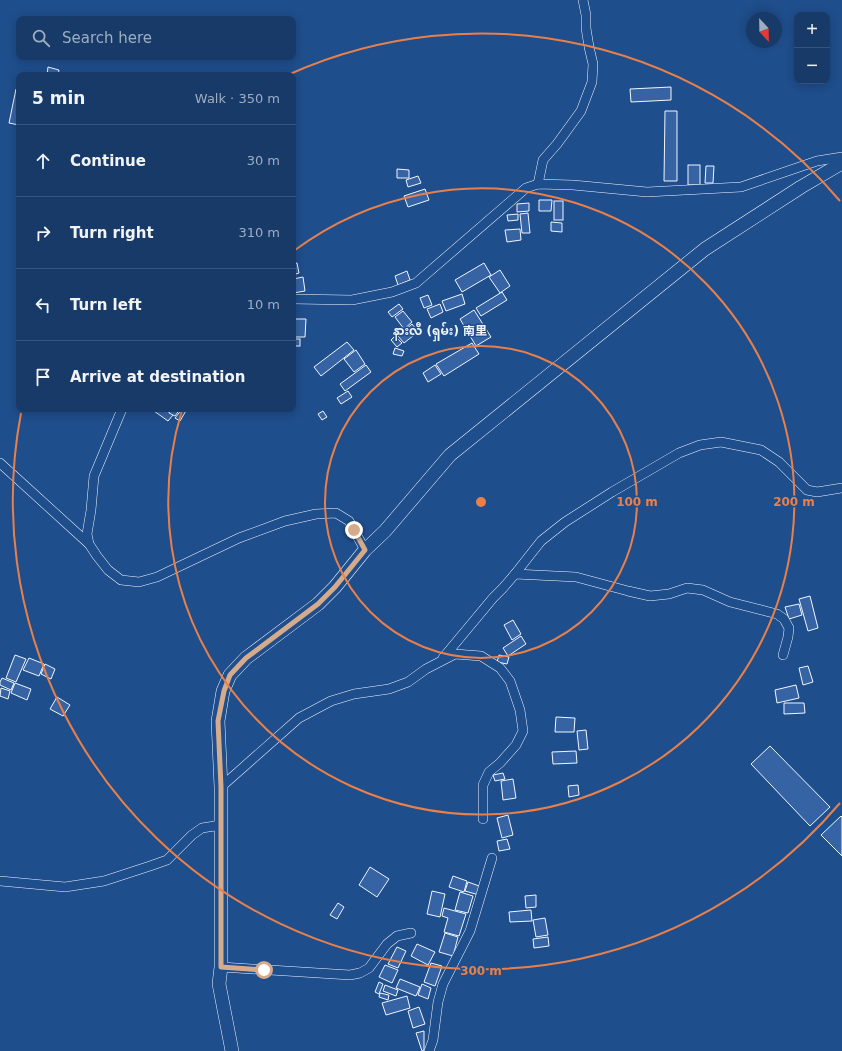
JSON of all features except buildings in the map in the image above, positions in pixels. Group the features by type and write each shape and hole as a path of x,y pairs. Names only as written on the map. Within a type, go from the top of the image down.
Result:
{"main road":[{"path":"232,1051 218,984 221,967 221,787 218,721 224,691 230,675 246,658 318,604 335,587 365,550 385,531 445,460 456,450 705,249 801,187 842,163"}],"street":[{"path":"538,184 543,160 581,110 592,82 593,64 586,28 586,15 583,0"},
{"path":"296,299 352,300 392,292 416,283 526,188 538,184 573,185 647,192 741,187 817,161 842,157"},
{"path":"89,544 87,534 94,476 121,412"},
{"path":"441,661 493,598 515,574 541,540 565,522 612,492 679,453 700,445 721,442 761,450 780,462 807,490 817,492 842,488"},
{"path":"0,463 89,544 108,570 121,580 139,582 158,577 239,538 285,521 316,514 336,513 349,521 365,550"},
{"path":"515,574 576,577 650,596 669,594 687,588 703,590 730,602 777,614 784,619 789,628 783,655"},
{"path":"221,787 299,718 331,701 354,694 389,689 408,682 426,669 456,654 481,656 500,668 510,681 520,710 523,731 516,745 500,763 489,772 483,785 483,819"},
{"path":"0,881 65,887 104,881 167,860 202,828 221,825"},
{"path":"429,1051 433,1040 438,1002 443,984 470,931 492,858"},
{"path":"221,967 350,975 360,973 369,968 387,944 397,936 411,933"}],"district":[{"name":"နားလီ (ရှမ်း) 南里","path":"440,331"}],"route":[{"path":"264,970 221,967 221,787 218,721 224,691 230,675 246,658 318,604 335,587 365,550 354,530"}]}
